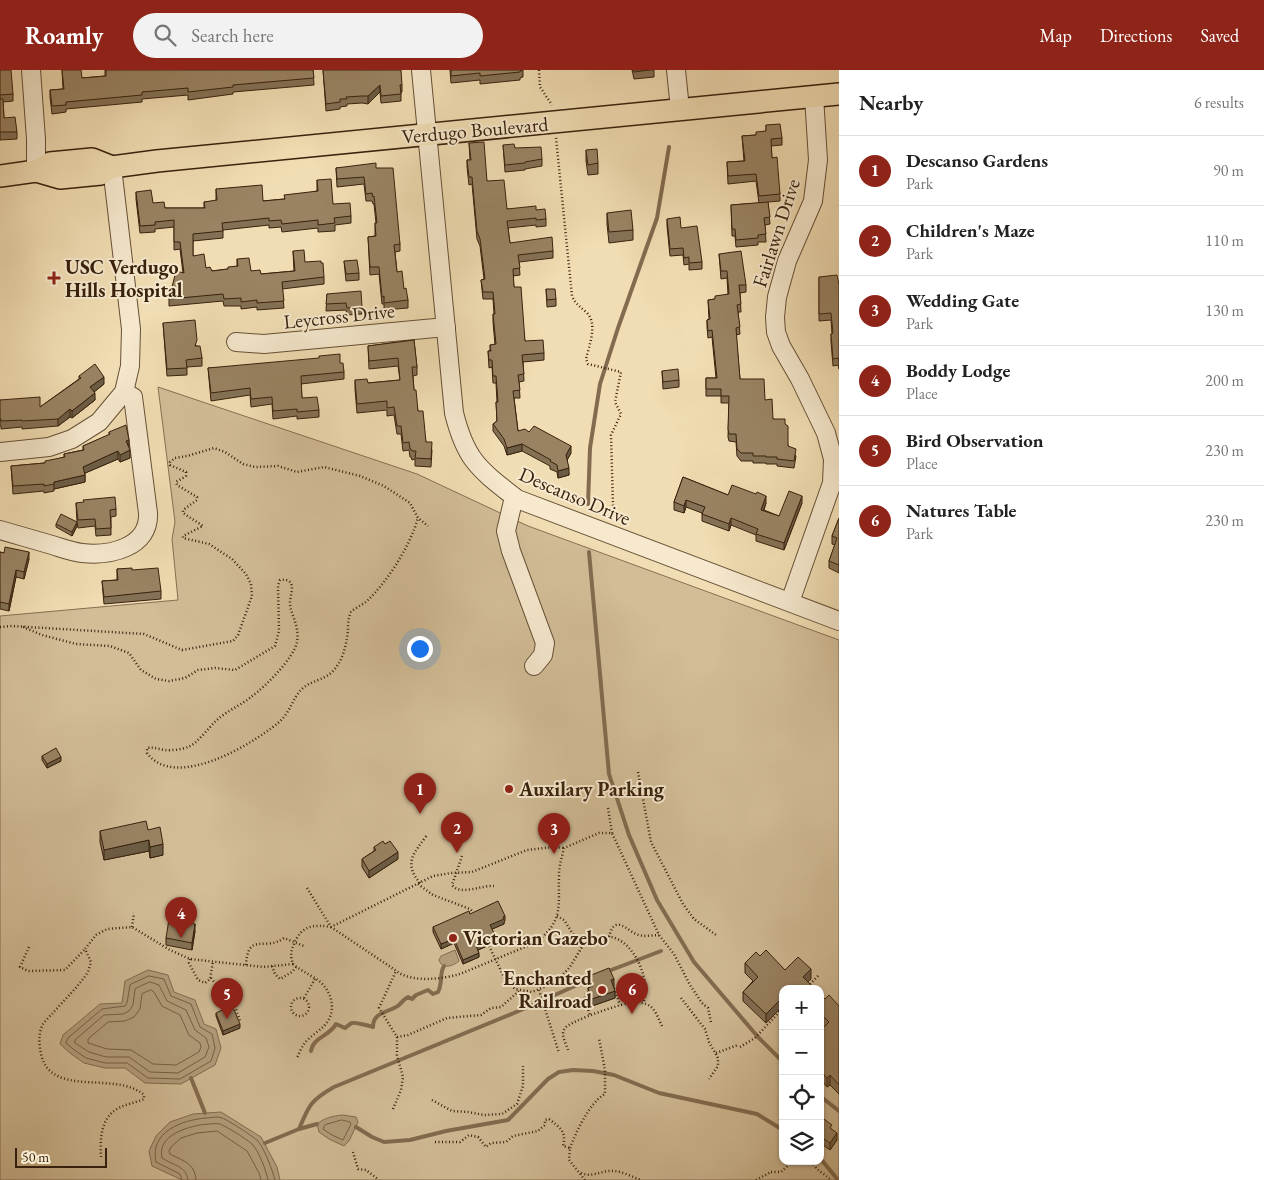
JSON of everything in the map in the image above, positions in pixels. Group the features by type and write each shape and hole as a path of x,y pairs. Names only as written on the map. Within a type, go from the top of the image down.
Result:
{"main road":[{"name":"Verdugo Boulevard","path":"0,176 36,172 50,164 92,159 112,167 839,94"}],"street":[{"path":"31,70 36,139 36,172"},
{"name":"Descanso Drive","path":"422,70 454,413 460,437 468,454 480,469 514,497 558,516 839,621"},
{"path":"676,70 680,109"},
{"name":"Fairlawn Drive","path":"790,602 832,483 833,459 826,433 800,379 781,346 776,332 775,317 776,297 787,261 813,200 818,160 814,96"},
{"path":"0,452 49,447 72,439 99,422 124,392 130,366 131,329 112,167"},
{"name":"Leycross Drive","path":"236,342 264,344 446,326"},
{"path":"0,530 82,553 126,548 142,536 146,529 148,518 147,504 133,397 124,392"},
{"path":"514,497 506,531 511,551 545,643 543,655 534,666"}],"path":[{"path":"539,70 540,87 552,105 553,110"},
{"path":"556,135 572,296 593,322 586,359 588,364 621,372 616,402 621,414 611,435 613,506 617,521"},
{"path":"0,627 23,626 144,634 182,650 233,641 238,635 252,596 251,584 246,574 232,559 208,544 183,538 182,536 203,526 183,513 182,510 197,500 197,497 177,485 176,482 186,476 186,472 170,465 170,462 175,458 214,448 225,452 243,464 255,467 278,466 297,472 324,467 360,476 384,486 410,504 418,518 428,526"},
{"path":"23,626 42,635 76,644 110,646 129,653 141,670 156,680 169,681 185,678 198,670 215,668 235,670 275,646 279,631 278,585 280,580 286,579 291,582 293,588 290,605 298,624 297,642 292,654 272,678 252,697 217,719 190,747 167,750 155,747 147,748 146,753 151,758 169,768 202,764 235,752 279,722 289,712 302,689 332,673 345,652 348,619 352,612 366,602 379,587 409,545 418,518"},
{"path":"638,772 651,842 683,904 694,919 716,935"},
{"path":"608,808 612,833 660,935 674,954 702,1003 708,1008 711,1022"},
{"path":"297,1058 303,1045 325,1025 330,1016 331,995 320,982 293,964 291,957 295,942 298,934 304,929 322,925 331,926 433,876 472,872 527,850 564,848 599,833 612,833"},
{"path":"427,835 415,852 411,862 413,872 419,884 433,895 474,911 477,918"},
{"path":"413,848 415,852"},
{"path":"307,888 331,926 396,971 407,977 447,977 460,974 537,942 552,927 559,906 559,869 564,848"},
{"path":"462,856 452,885 459,891 494,886"},
{"path":"132,927 134,914"},
{"path":"557,916 564,920 573,934 584,944"},
{"path":"609,937 618,924 622,924 640,936 660,935"},
{"path":"29,947 20,967 28,970 64,970 96,935 108,930 132,927 170,950 190,959 246,965 272,966 293,964"},
{"path":"488,946 506,981 515,989 532,992 556,982 570,967 584,944 604,936 619,940 626,945 638,962 645,984 644,1003"},
{"path":"246,965 247,952 253,945 276,943 284,938 304,946"},
{"path":"85,949 91,962 90,967 82,980 43,1024 40,1036 40,1050 43,1062 49,1071 57,1077 68,1081 134,1087 144,1095 144,1099 117,1109 109,1115 103,1127 100,1144 101,1157"},
{"path":"190,959 189,963 198,980 205,983 210,976 214,962"},
{"path":"272,966 274,974 280,979 292,972 296,967"},
{"path":"393,1109 401,1090 403,1077 397,1055 396,1037 392,1026 384,1018 380,1010 380,1005 396,971"},
{"path":"809,985 819,975"},
{"path":"210,976 219,988 232,994"},
{"path":"304,998 315,979"},
{"path":"232,994 241,987"},
{"path":"611,989 614,988 620,1005"},
{"path":"396,1037 408,1035 447,1018 481,1015 491,1008 501,1007 520,990"},
{"path":"539,990 559,1053"},
{"path":"590,1016 584,995 592,992"},
{"path":"232,994 240,1021 238,1023"},
{"path":"296,998 304,998 309,1003 309,1010 300,1016 293,1013 290,1007 291,1003 296,998"},
{"path":"681,998 705,1029 709,1042 716,1053 719,1062 709,1079"},
{"path":"568,1050 562,1035 565,1028 572,1022 620,1005 635,1002 650,1005 662,1026"},
{"path":"716,1053 739,1046 755,1038 779,1013"},
{"path":"585,1180 569,1160 570,1148 596,1101 605,1094 605,1076 599,1038"},
{"path":"432,1100 452,1111 484,1115 502,1114 517,1104 523,1086 523,1066"},
{"path":"435,1142 447,1140 460,1142 469,1135 478,1137 486,1147 491,1144 506,1142 514,1136 538,1131 545,1125 545,1120 549,1119 560,1126 565,1139 563,1146 570,1148"},
{"path":"353,1152 358,1169 366,1170 380,1180"},
{"path":"756,1180 771,1172 781,1172 789,1165"},
{"path":"814,1165 817,1170 831,1180"},
{"path":"579,1172 592,1175 606,1171 615,1171 641,1180"}],"shaded area":[{"path":"158,387 417,474 528,526 839,640 839,1180 0,1180 0,616 178,600 172,539 175,522"}],"water":[{"path":"455,950 459,961 448,966 440,963 441,956"},
{"path":"148,970 168,975 174,992 195,1000 204,1024 216,1029 221,1048 215,1065 181,1084 145,1083 125,1068 105,1068 84,1063 60,1044 63,1035 100,1004 122,1003 125,981"},
{"path":"221,1112 261,1137 277,1167 280,1180 182,1180 152,1166 149,1151 156,1136 170,1122 193,1114"},
{"path":"342,1115 356,1117 358,1122 349,1141 344,1146 319,1132 317,1124 323,1120"}],"building":[{"path":"0,70 11,70 13,94 0,95"},
{"path":"62,70 81,70 82,78 106,76 106,70 313,70 314,78 233,85 233,87 188,92 188,88 142,92 142,95 66,102 66,105 52,106 50,90 64,89"},
{"path":"323,70 401,70 401,94 381,96 380,85 368,96 346,97 347,99 340,99 340,102 326,104"},
{"path":"451,70 523,70 520,72 480,76 480,73 451,76"},
{"path":"633,70 649,70 634,72"},
{"path":"0,99 3,99 4,118 15,117 17,132 0,132"},
{"path":"780,124 782,138 771,139 772,158 777,157 780,194 759,196 756,174 728,176 727,162 745,161 742,136 756,135 756,132 766,131 766,125"},
{"path":"484,142 487,181 504,180 507,209 536,206 536,210 545,209 546,219 536,220 536,218 507,221 510,243 552,237 553,251 518,255 520,268 513,269 514,287 521,287 525,341 543,340 544,353 522,355 524,374 518,375 520,390 513,391 518,431 525,429 529,432 534,426 571,446 566,455 569,468 558,471 557,465 551,460 522,444 507,448 504,439 493,424 497,421 496,402 498,402 496,376 493,376 492,360 489,360 488,351 491,351 490,345 496,344 493,292 483,292 481,280 485,279 480,239 477,231 472,177 469,177 467,160 471,160 469,143"},
{"path":"514,144 515,148 541,147 542,159 505,165 503,145"},
{"path":"597,149 598,163 588,165 586,150"},
{"path":"376,163 376,168 393,168 400,244 394,245 397,272 402,271 404,289 406,288 408,300 384,303 379,267 370,267 368,237 376,236 375,223 377,223 374,196 372,193 366,194 364,177 337,179 336,168"},
{"path":"331,179 333,204 350,203 351,216 334,218 335,223 318,225 318,220 282,224 281,220 269,221 269,218 222,223 223,231 193,234 193,256 204,254 206,268 210,267 212,271 238,266 237,259 249,258 251,271 260,270 261,274 295,271 293,251 304,250 305,262 321,261 323,263 324,277 282,282 284,301 257,303 257,300 241,302 241,298 224,299 223,294 169,299 176,271 184,273 180,242 174,242 174,220 155,222 155,225 140,226 136,192 151,190 153,203 164,202 165,208 205,208 204,202 217,200 216,189 262,185 263,201 285,199 284,195 318,191 317,180"},
{"path":"768,202 770,217 764,218 766,234 758,235 758,238 736,240 735,229 732,229 731,205"},
{"path":"631,210 633,230 609,232 607,213"},
{"path":"680,217 681,228 697,226 702,262 689,263 689,257 684,258 683,248 670,249 667,219"},
{"path":"741,251 746,285 739,285 741,304 737,305 740,327 736,328 740,379 764,379 765,400 772,399 773,419 785,419 785,424 788,426 788,446 796,449 794,461 777,459 777,457 753,456 753,453 741,453 737,449 736,434 729,434 729,396 721,396 721,389 706,389 706,378 717,378 712,330 708,331 707,320 710,319 708,300 715,299 715,296 729,294 727,271 721,271 719,254"},
{"path":"357,260 359,273 346,274 344,261"},
{"path":"837,275 839,285 839,361 838,358 833,359 831,313 819,314 819,277"},
{"path":"546,289 555,289 556,299 547,300"},
{"path":"361,291 362,307 347,308 346,303 326,304 327,294"},
{"path":"195,320 197,340 195,346 200,346 202,358 186,360 187,368 167,369 163,323"},
{"path":"414,340 417,367 412,367 414,390 416,390 418,411 423,411 426,442 432,442 431,459 415,458 416,451 410,449 409,442 403,443 401,426 397,426 394,407 387,408 387,401 357,404 355,380 367,379 368,383 400,380 398,358 369,361 368,346"},
{"path":"340,354 340,363 343,363 344,372 301,376 302,398 317,397 319,410 297,412 297,409 273,411 272,397 251,399 250,388 211,393 208,368 319,358 319,356"},
{"path":"95,364 104,377 90,387 95,393 72,411 70,409 58,419 1,421 0,400 40,397 40,407 81,378 79,376"},
{"path":"678,369 679,380 663,382 662,371"},
{"path":"126,425 129,440 126,441 130,450 120,455 118,451 83,467 85,475 44,486 44,484 13,486 11,466 45,463 45,461 65,457 64,454 84,450 83,446"},
{"path":"683,477 728,495 732,485 756,494 757,492 766,496 761,510 779,516 789,491 802,496 784,543 756,534 758,529 731,518 729,524 702,514 705,507 686,500 684,506 674,502"},
{"path":"115,497 116,509 110,510 111,528 96,529 95,519 78,520 76,503 84,502 83,500"},
{"path":"61,514 77,522 72,532 56,524"},
{"path":"839,518 839,565 829,561 837,538 832,536"},
{"path":"5,547 29,552 24,572 16,570 9,604 0,602 0,552 4,553"},
{"path":"132,568 132,570 158,568 161,591 104,597 102,581 118,580 117,569"},
{"path":"56,748 61,757 47,764 42,756"},
{"path":"146,821 148,830 160,827 163,844 150,847 149,840 104,850 100,831"},
{"path":"383,841 385,844 390,841 398,852 369,871 362,859 376,850 374,847"},
{"path":"498,901 505,916 503,917 504,919 490,925 496,937 476,946 479,953 463,960 454,939 441,944 433,927 469,911 470,914"},
{"path":"169,919 195,924 192,943 166,938"},
{"path":"766,950 785,970 798,957 811,969 803,977 811,985 779,985 779,1001 766,1014 743,992 758,977 745,963 756,952 760,956"},
{"name":"Enchanted Railroad","path":"609,968 614,979 611,980 615,991 592,999 588,988 593,986 589,976"},
{"path":"829,995 839,1006 839,1085 830,1075 827,1078 824,1075 824,1027 829,1022 824,1017 824,998"},
{"path":"232,1005 240,1024 223,1031 216,1013"},
{"path":"824,1119 832,1125 830,1128 837,1133 830,1143 824,1139"}],"waterway":[{"path":"588,504 590,448 600,384 657,218 669,147"},
{"path":"589,552 609,774 629,835 657,900 694,962 758,1037 779,1058"},
{"path":"606,972 661,951"},
{"path":"311,1051 312,1046 318,1039 330,1031 336,1024 345,1028 353,1023 373,1027 377,1016 398,1006 408,997 412,999 416,995 428,990 433,994 438,992 444,966"},
{"path":"299,1129 305,1114 315,1100 334,1087 514,1013 593,978"},
{"path":"356,1127 384,1142 410,1140 446,1131 508,1120 548,1079 559,1072 573,1070 614,1075 659,1093 757,1114 779,1128"},
{"path":"191,1078 205,1113"},
{"path":"824,1099 839,1111"},
{"path":"265,1143 317,1124"},
{"path":"824,1163 838,1180"}],"place":[{"name":"USC Verdugo Hills Hospital","path":"54,278"},
{"name":"Auxilary Parking","path":"509,789"},
{"name":"Descanso Gardens","path":"420,814"},
{"name":"Children's Maze","path":"457,853"},
{"name":"Wedding Gate","path":"554,854"},
{"name":"Boddy Lodge","path":"181,938"},
{"name":"Victorian Gazebo","path":"453,938"},
{"name":"Enchanted Railroad","path":"602,990"},
{"name":"Natures Table","path":"632,1014"},
{"name":"Bird Observation","path":"227,1019"}]}
